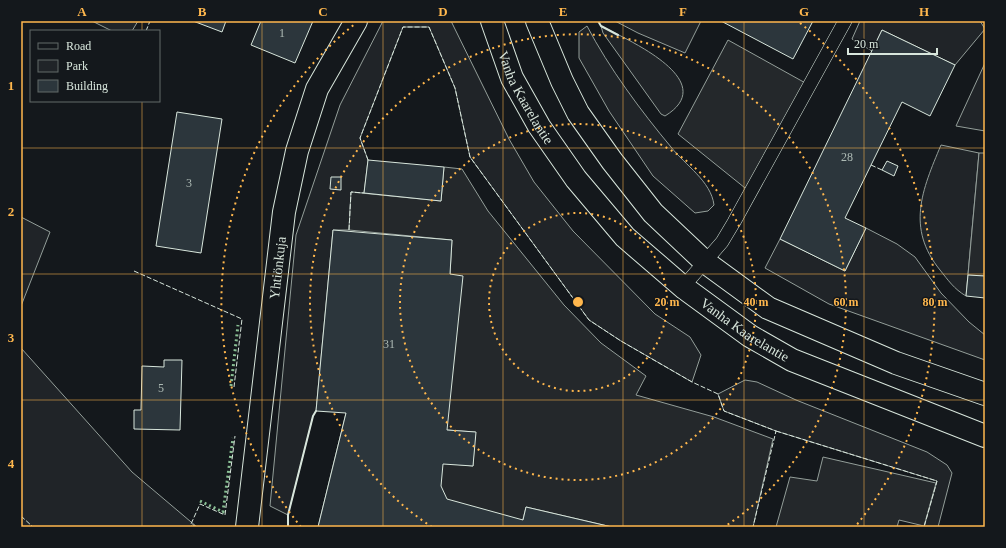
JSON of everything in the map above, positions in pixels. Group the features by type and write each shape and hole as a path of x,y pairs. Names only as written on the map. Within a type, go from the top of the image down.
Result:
{"main road":[{"name":"Yhtiönkuja","path":"247,527 284,212 297,151 317,89 356,21"},
{"name":"Vanha Kaarelantie","path":"492,21 512,78 539,126 576,179 625,237 683,287 750,336 792,360 985,436"},
{"path":"537,21 562,81 578,113 612,161 653,213 705,262 768,308 896,363 985,394"}],"lane":[{"path":"683,287 722,242 845,21"}],"green space":[{"path":"92,21 138,21 133,30 110,30"},
{"path":"383,21 451,21 509,139 534,182 573,231 655,314 690,337 701,355 692,382 621,341 589,320 470,157 455,88 429,27 403,27 360,138 368,160 364,193 351,192 349,230 333,230 316,411 313,416 288,515 270,506 296,235 340,105"},
{"path":"615,21 701,21 685,53 638,33"},
{"path":"860,21 980,21 985,29 955,65 882,30 872,51 852,39"},
{"path":"587,26 605,58 648,119 708,188 714,205 708,211 695,213 653,176 609,111 579,58 579,32"},
{"path":"601,26 648,51 664,63 677,76 683,89 680,103 665,116 661,114 603,33"},
{"path":"985,63 985,131 956,126"},
{"path":"941,145 979,153 966,296 952,284 940,270 923,239 920,224 923,193"},
{"path":"21,217 50,232 21,306"},
{"path":"866,228 897,244 915,257 941,293 969,322 985,335 985,360 829,304 765,268 780,239 845,271"},
{"path":"21,348 132,472 197,527 24,527 21,524"},
{"path":"745,380 757,382 796,400 927,452 947,465 952,473 938,527 924,527 937,481 776,431 724,411 718,394"}],"shaded area":[{"path":"728,40 809,85 750,192 678,134"},
{"path":"979,153 985,153 985,276 968,275"},
{"path":"444,167 462,169 488,211 564,305 601,343 646,376 636,395 714,417 773,439 753,527 612,527 526,507 521,527 318,527 346,413 450,274 452,240 349,230 351,192 441,201","holes":["447,430 475,432 473,466 443,463"]},
{"path":"823,457 936,483 924,526 899,520 897,527 776,527 790,477 817,481"}],"building":[{"path":"193,21 226,21 222,32"},
{"path":"261,21 313,21 295,63 251,45"},
{"path":"721,21 813,21 793,59"},
{"path":"882,30 955,65 930,116 902,102 845,218 866,228 845,271 780,239"},
{"path":"177,112 222,119 201,253 156,246"},
{"path":"368,160 444,167 441,201 364,193"},
{"path":"887,161 898,166 894,176 882,170"},
{"path":"331,177 341,177 341,190 330,189"},
{"path":"333,230 452,240 450,274 463,276 447,430 476,432 473,466 443,464 441,486 447,499 523,520 526,507 612,527 318,527 346,413 316,411"},
{"path":"968,275 985,276 985,298 966,296"},
{"path":"164,360 182,360 180,430 134,429 134,410 141,410 142,366 164,367"}],"hedge":[{"path":"231,386 238,325"},
{"path":"200,501 223,512 233,438"}],"fence":[{"path":"146,30 150,21"},
{"path":"368,160 360,138 403,27 429,27 455,88 470,157 589,320 621,341 692,382 718,394 724,411 776,431 753,527"},
{"path":"871,165 882,170"},
{"path":"349,230 351,192 364,193"},
{"path":"134,271 242,319 234,387"},
{"path":"776,431 937,481 924,527"},
{"path":"197,527 191,524 200,504 225,515 235,436"},
{"path":"21,516 33,527"}],"wall":[{"path":"598,21 601,26 618,35"},
{"path":"288,527 288,515 313,416 316,411"}]}
